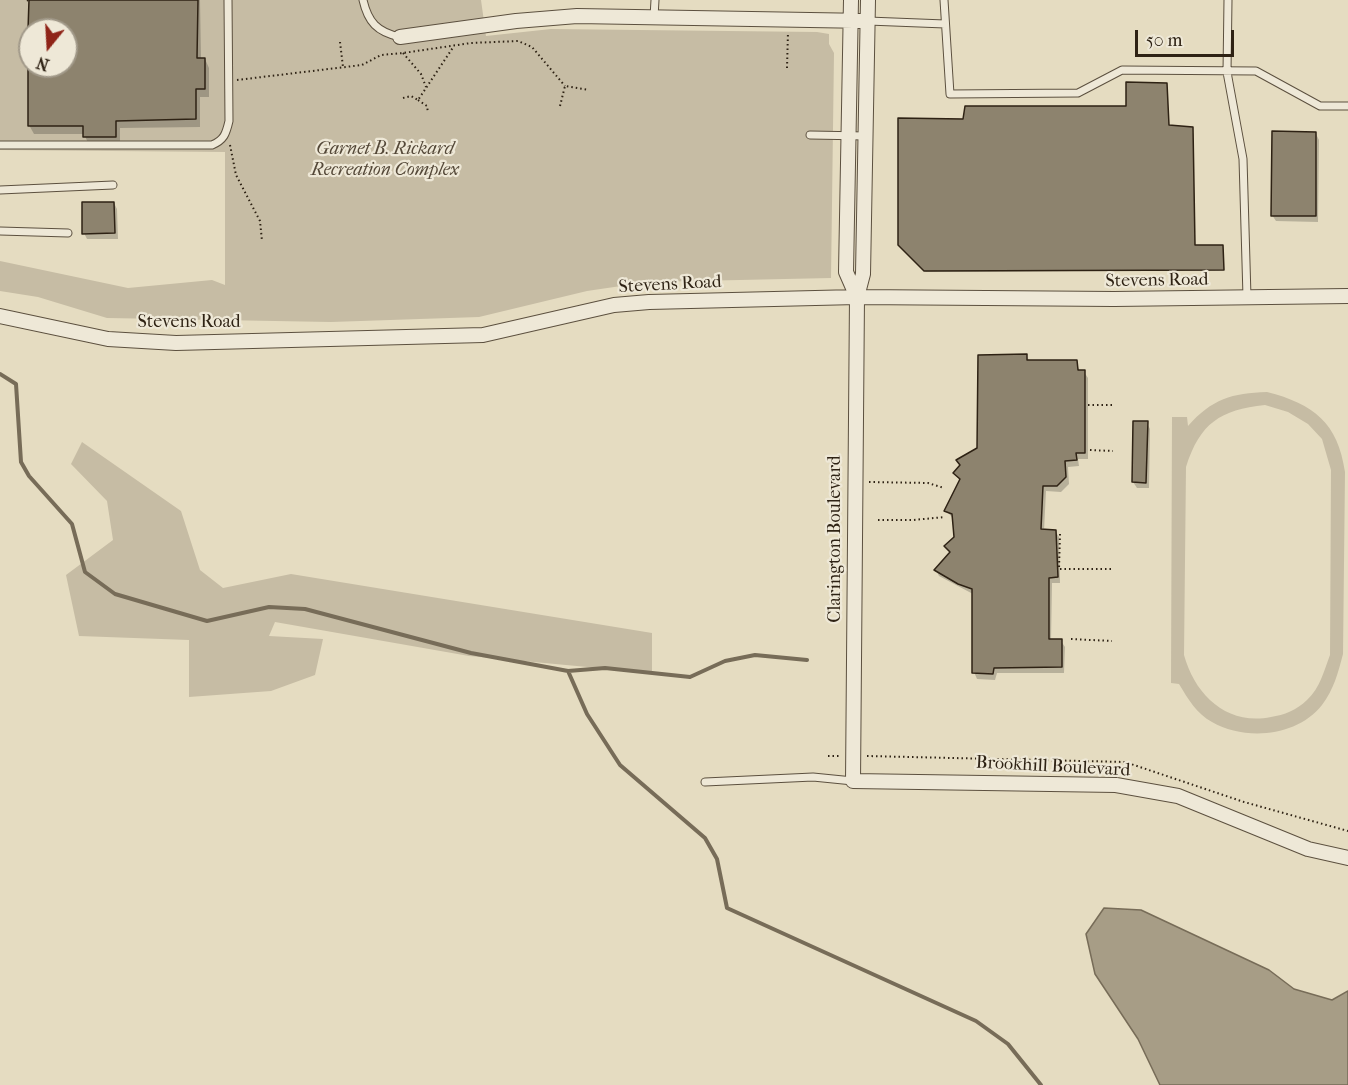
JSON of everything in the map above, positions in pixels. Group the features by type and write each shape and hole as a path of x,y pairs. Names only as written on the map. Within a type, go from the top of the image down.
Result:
{"street":[{"name":"Clarington Boulevard","path":"851,0 846,272 856,297"},
{"name":"Clarington Boulevard","path":"854,781 856,297 863,274 868,0"},
{"path":"400,37 543,17 868,21"},
{"name":"Stevens Road","path":"0,316 133,341 432,338 483,335 614,305 856,297 1348,296"},
{"name":"Brookhill Boulevard","path":"854,781 1116,785 1178,796 1308,849 1348,858"}],"lane":[{"path":"0,145 212,145 221,141 226,134 230,64 228,0"},
{"path":"363,0 367,16 373,25 380,31 400,37"},
{"path":"654,17 655,0"},
{"path":"944,0 950,93 1078,93 1122,70 1256,71 1320,106 1348,106"},
{"path":"1228,0 1227,72 1243,159 1247,297"},
{"path":"868,21 945,24"},
{"path":"810,135 866,136"},
{"path":"0,190 113,185"},
{"path":"0,231 68,233"},
{"path":"705,782 813,777 854,781"}],"path":[{"path":"787,68 788,20"},
{"path":"340,42 343,67"},
{"path":"237,80 362,65 381,56 402,52 482,42 525,43 532,47 565,86 589,90"},
{"path":"418,100 454,46"},
{"path":"402,52 421,74 426,87"},
{"path":"560,106 565,86"},
{"path":"403,98 411,96 418,100 427,106 428,113"},
{"path":"226,134 236,175 260,220 262,242"},
{"path":"1088,405 1113,405"},
{"path":"1090,450 1113,451"},
{"path":"855,482 928,483 944,488"},
{"path":"878,520 945,517"},
{"path":"1060,534 1059,569 1113,569"},
{"path":"1071,639 1112,641"}],"green space":[{"name":"Garnet B. Rickard Recreation Complex","path":"0,0 481,0 486,36 551,29 829,34 829,44 834,53 831,278 648,282 587,291 479,317 331,322 107,318 38,297 0,291 0,261 128,288 212,280 225,285 225,152 0,150"},
{"path":"1267,392 1298,403 1321,418 1330,428 1342,455 1345,472 1343,654 1333,687 1322,705 1311,716 1285,729 1270,733 1255,733 1240,732 1212,722 1189,701 1179,684 1171,683 1172,417 1187,417 1188,426 1206,409 1223,399","holes":["1265,405 1288,412 1308,424 1322,439 1331,470 1330,655 1315,690 1299,707 1271,717 1255,719 1227,712 1205,695 1189,670 1184,655 1186,467 1205,429 1224,415 1249,407"]},
{"path":"82,442 181,511 200,570 223,588 291,574 652,633 652,673 469,656 275,622 269,636 323,639 315,675 271,691 189,697 189,640 79,636 66,575 113,540 107,501 71,464"}],"shaded area":[{"path":"1104,908 1141,910 1269,970 1294,989 1332,1000 1348,991 1348,1085 1160,1085 1138,1039 1095,974 1086,934"}],"building":[{"path":"29,0 198,0 197,58 205,58 205,89 196,89 196,119 116,121 116,137 83,137 83,126 28,126 28,78 78,78 78,18 28,18"},
{"path":"1126,82 1167,83 1169,125 1193,127 1195,245 1223,245 1224,270 924,271 898,245 898,118 963,119 965,106 1126,106"},
{"path":"1272,131 1316,132 1316,216 1271,216"},
{"path":"82,202 114,202 115,233 82,234"},
{"path":"1027,354 1027,360 1077,360 1078,370 1085,370 1085,453 1076,453 1077,460 1065,461 1066,477 1057,486 1043,486 1041,529 1056,530 1058,577 1049,578 1049,639 1062,639 1062,667 994,668 993,674 972,673 972,589 934,570 950,552 944,546 954,537 952,514 944,511 960,479 953,473 960,465 956,460 977,448 978,355"},
{"path":"1133,421 1148,421 1146,483 1132,482"}],"waterway":[{"path":"0,374 16,384 21,462 29,476 72,524 85,572 115,594 207,621 269,607 305,609 471,653 568,671 605,668 690,677 725,661 755,655 807,660"},
{"path":"568,671 587,714 620,765 705,838 717,859 727,908 976,1021 1008,1044 1041,1085"}]}
